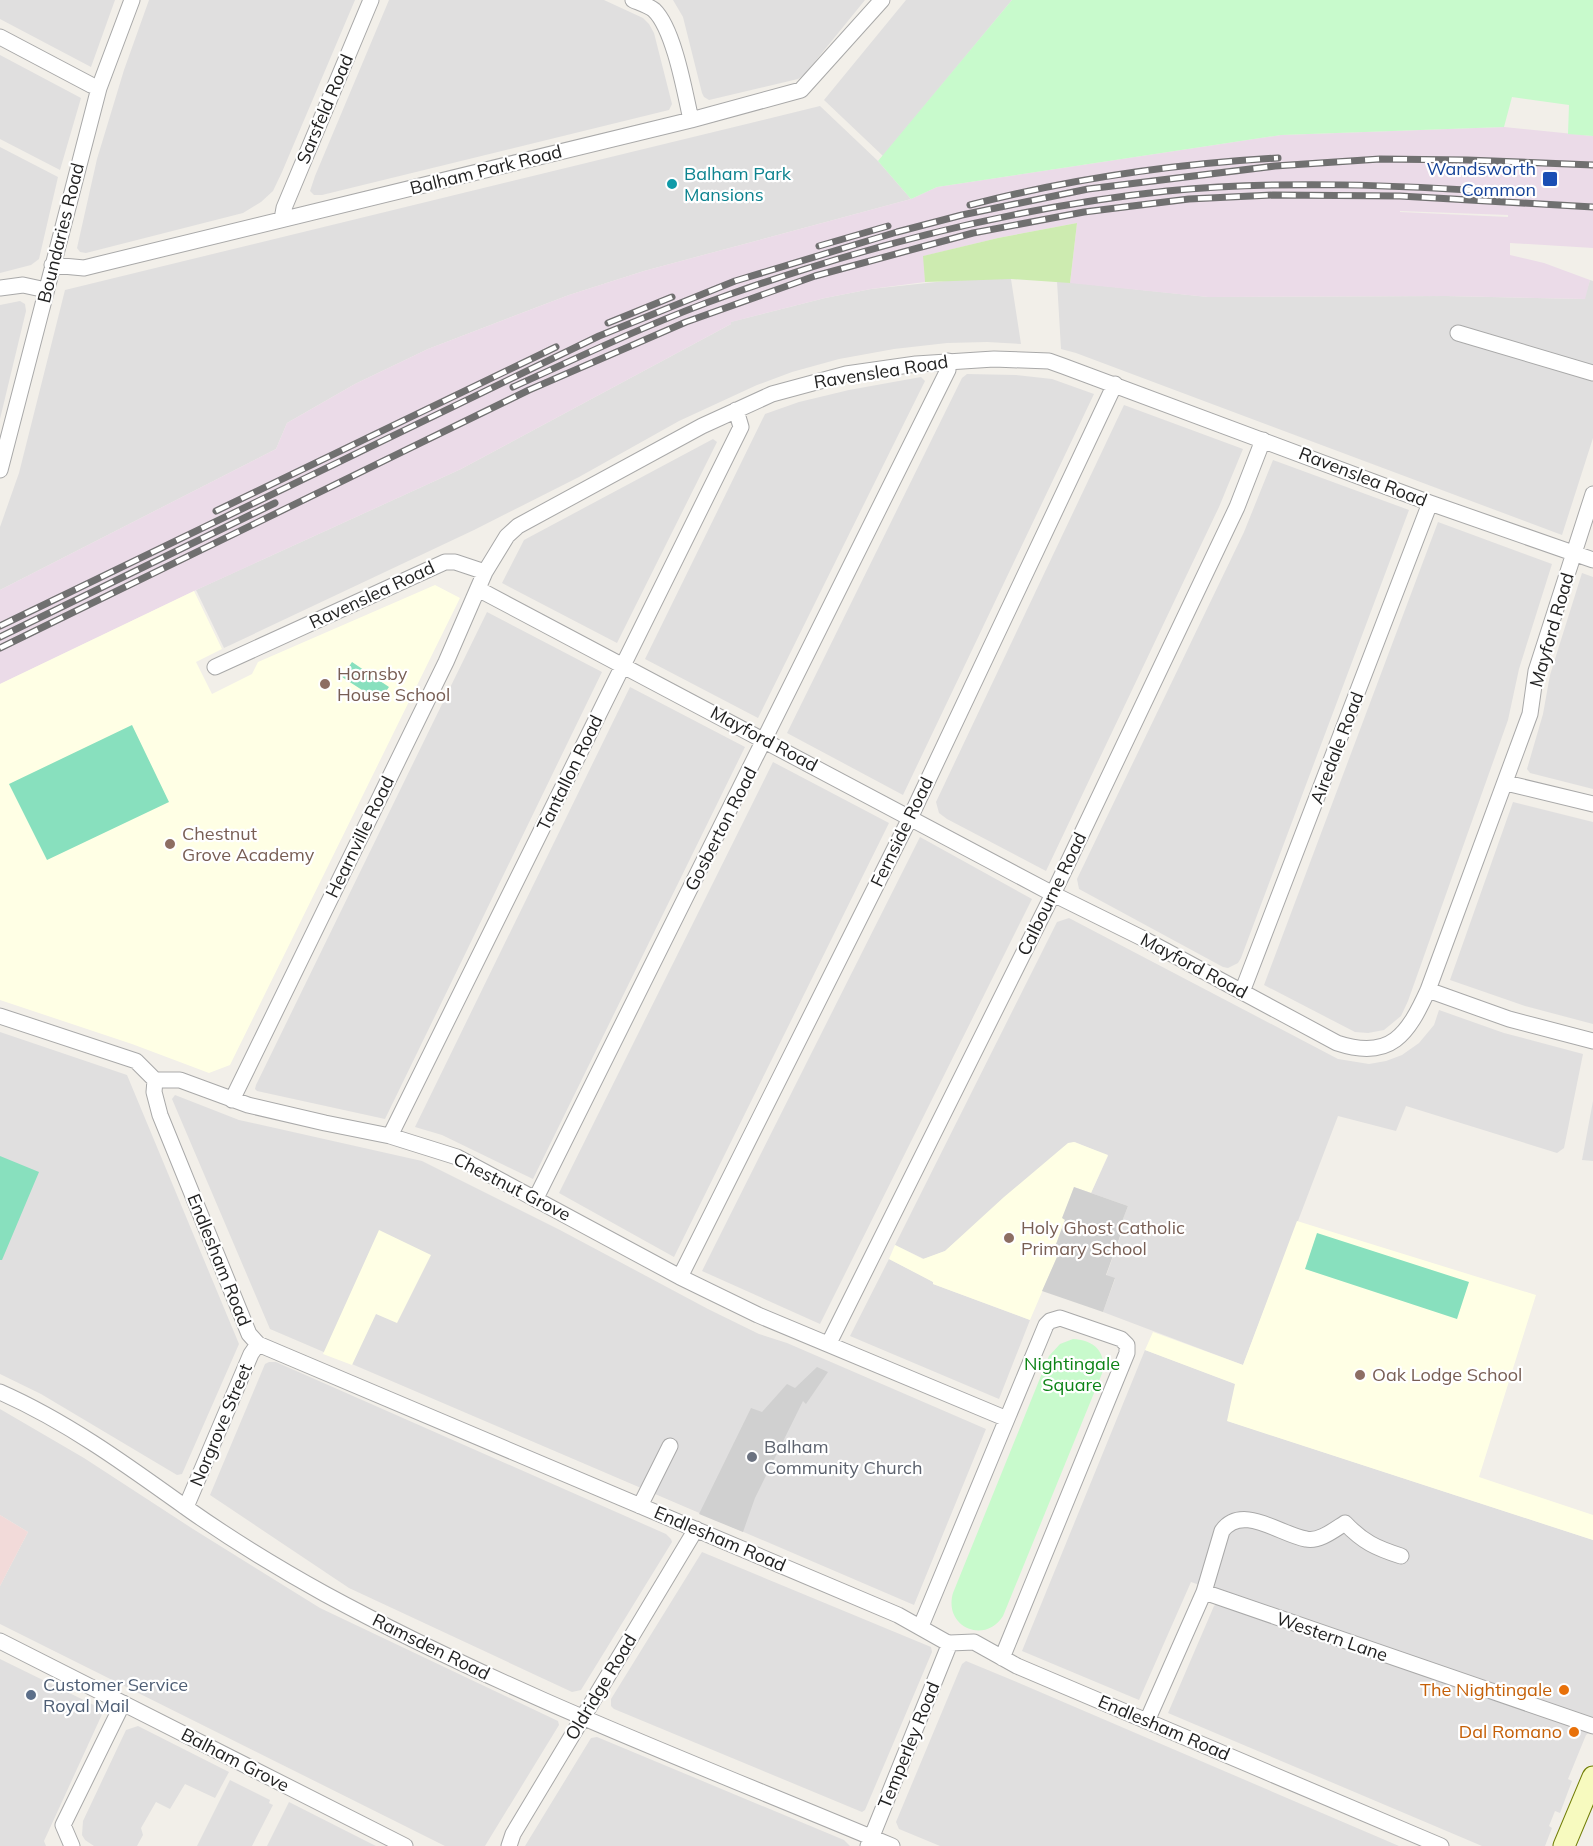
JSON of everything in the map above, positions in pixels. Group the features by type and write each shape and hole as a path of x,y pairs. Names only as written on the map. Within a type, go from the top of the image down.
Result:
{"main road":[{"path":"1564,1846 1593,1777"}],"street":[{"name":"Boundaries Road","path":"0,470 99,88 132,0"},
{"name":"Sarsfeld Road","path":"282,219 310,141 371,0"},
{"path":"633,0 653,9 663,21 692,120"},
{"name":"Balham Park Road","path":"52,265 96,266 692,120 801,90 882,0"},
{"path":"0,37 99,88"},
{"path":"0,288 23,285 46,290"},
{"path":"1458,333 1593,373"},
{"name":"Ravenslea Road","path":"215,667 445,562 455,562 485,572 507,536 518,526 702,426 781,391 846,374 948,361 994,359 1048,361 1430,503 1593,560"},
{"name":"Gosberton Road","path":"536,1198 948,370 948,361"},
{"name":"Fernside Road","path":"680,1277 910,818 1115,384"},
{"name":"Tantallon Road","path":"390,1136 741,428 736,410"},
{"name":"Calbourne Road","path":"830,1343 1053,894 1237,507 1263,440"},
{"name":"Mayford Road","path":"478,589 1337,1043 1353,1049 1366,1049 1381,1047 1396,1040 1408,1030 1428,990 1530,714 1536,671 1593,494"},
{"name":"Airedale Road","path":"1242,992 1430,503"},
{"name":"Hearnville Road","path":"232,1100 446,662 485,572"},
{"path":"1506,783 1593,804"},
{"path":"1428,990 1509,1019 1593,1041"},
{"path":"0,1017 136,1061 155,1080"},
{"name":"Chestnut Grove","path":"155,1080 180,1080 249,1106 390,1136 457,1157 680,1277 758,1315 830,1343 1007,1419"},
{"name":"Endlesham Road","path":"155,1080 154,1092 160,1115 249,1334 258,1344 898,1615 950,1643 975,1642 1002,1658 1441,1846"},
{"path":"921,1626 1050,1321 1060,1318 1121,1339 1126,1345 1127,1353 1002,1658"},
{"name":"Norgrove Street","path":"186,1507 251,1354 258,1344"},
{"name":"Ramsden Road","path":"0,1392 23,1402 93,1443 299,1580 373,1620 491,1676 869,1842 892,1846"},
{"path":"640,1506 670,1446"},
{"path":"1147,1721 1204,1592 1222,1531 1227,1524 1236,1520 1256,1521 1306,1539 1318,1539 1345,1523 1372,1546 1401,1556"},
{"name":"Oldridge Road","path":"509,1846 513,1834 696,1529"},
{"name":"Western Lane","path":"1204,1592 1593,1726"},
{"name":"Balham Grove","path":"0,1641 405,1846"},
{"name":"Temperley Road","path":"869,1842 950,1643"},
{"path":"72,1846 63,1825 123,1703"}],"shaded area":[{"path":"0,0 115,0 91,67 0,19"},
{"path":"149,0 355,0 282,172 273,191 261,202 243,213 86,253 80,252 77,248 97,159 124,70"},
{"path":"389,0 604,0 643,18 649,24 654,33 672,104 669,110 322,195 314,195 310,191 315,176"},
{"path":"673,0 865,0 804,75 798,79 709,100 702,93 683,17"},
{"path":"906,0 1012,0 883,156 824,100"},
{"path":"0,55 81,98 60,170 0,139"},
{"path":"820,106 878,161 911,199 644,271 569,295 428,349 355,384 287,423 276,449 0,590 0,527 19,473 65,290"},
{"path":"1504,127 1593,136 1593,248 1510,243 1510,255 1544,263 1590,280 1585,299 1446,296 1208,297 1070,283 1077,223 998,238 924,256 925,282 825,298 731,322 461,469 194,591 0,684 0,590 276,449 287,423 355,384 428,349 569,295 644,271 911,199 937,187 1281,135","holes":["1400,211 1508,215 1508,217"]},
{"path":"0,147 58,177 39,259 31,265 0,273"},
{"path":"964,279 1011,279 1021,344 947,343 894,349 839,359 792,372 757,385 679,421 579,477 474,530 224,648 196,590 461,469 731,324 730,322 871,289"},
{"path":"1590,280 1593,281 1593,438 1562,535 1061,349 1057,281 1208,297 1446,296 1584,299"},
{"path":"20,301 25,304 26,311 0,419 0,305"},
{"path":"967,374 1016,375 1052,379 1094,394 903,795 787,733 962,378"},
{"path":"921,377 925,381 758,718 645,659 765,414 799,402 849,390"},
{"path":"1124,405 1243,449 1219,507 1046,871 947,819 939,813 936,802"},
{"path":"713,439 717,442 617,643 502,583 524,540"},
{"path":"1273,460 1409,510 1241,958 1238,963 1228,968 1079,889 1077,879 1244,532"},
{"path":"1438,522 1552,564 1519,669 1508,720 1408,1001 1401,1016 1384,1030 1368,1033 1355,1032 1264,985"},
{"path":"1582,573 1593,577 1593,789 1530,773 1527,769 1543,714 1550,675"},
{"name":"Chestnut Grove Academy","path":"435,585 460,598 230,1065 209,1073 132,1044 0,1000 0,684 194,591 222,649 196,662 212,694 252,674 258,662"},
{"path":"487,612 602,672 385,1119 257,1091 256,1085"},
{"path":"630,687 745,747 533,1179 442,1135 415,1127"},
{"path":"773,762 889,823 674,1257 559,1193"},
{"path":"1513,802 1593,822 1593,1024 1525,1006 1450,980"},
{"path":"920,837 1032,899 820,1324 702,1271"},
{"path":"1069,918 1338,1059 1369,1064 1402,1055 1419,1043 1434,1025 1439,1010 1504,1033 1583,1054 1564,1148 1557,1153 1406,1106 1396,1131 1338,1116 1243,1365 1103,1312 1115,1279 1106,1276 1123,1229 1120,1227 1128,1206 1091,1193 1108,1156 1075,1142 1068,1144 945,1251 924,1259 895,1245 1057,922"},
{"path":"0,1032 127,1075 239,1344 182,1474 177,1475 41,1394 0,1374"},
{"path":"175,1095 239,1120 422,1161 759,1334 787,1343 986,1429 914,1605 270,1329 172,1099"},
{"path":"1593,1101 1593,1161 1582,1160"},
{"name":"Holy Ghost Catholic Primary School","path":"1074,1142 1108,1155 1091,1193 1074,1187 1052,1255 1057,1257 1030,1320 933,1284 889,1259 895,1245 923,1259 945,1251 1004,1197 1068,1143"},
{"path":"1074,1187 1128,1206 1120,1227 1123,1228 1106,1275 1115,1278 1103,1312 1042,1291 1057,1257 1052,1255 1065,1220 1062,1218"},
{"name":"Oak Lodge School","path":"1297,1221 1536,1295 1479,1477 1593,1515 1593,1540 1227,1421 1235,1384 1145,1350 1153,1332 1243,1365"},
{"path":"379,1230 431,1255 397,1323 376,1314 352,1365 323,1354"},
{"path":"889,1259 934,1282 933,1284 1030,1320 999,1399 850,1336"},
{"path":"1145,1350 1236,1384 1228,1421 1593,1540 1593,1722 1191,1582 1139,1700 1022,1651"},
{"path":"276,1362 666,1534 671,1539 672,1542 581,1690 572,1692 349,1588 210,1495 265,1364"},
{"path":"817,1367 828,1372 806,1404 803,1401 755,1498 743,1532 699,1514 751,1408 762,1412 787,1384 795,1388"},
{"path":"0,1409 84,1458 320,1608 558,1721 559,1725 485,1846 445,1846 0,1624 0,1586 28,1532 0,1515"},
{"path":"0,1515 28,1532 0,1586"},
{"path":"702,1552 931,1647 932,1652 865,1810 862,1812 611,1706 611,1699"},
{"path":"1218,1603 1590,1732 1586,1735 1568,1779 1572,1781 1560,1813 1555,1811 1549,1826 1552,1828 1545,1846 1482,1846 1168,1713 1214,1606"},
{"path":"0,1659 104,1710 44,1841 46,1846 0,1846"},
{"path":"966,1661 1399,1846 940,1846 899,1829 896,1822 962,1664"},
{"path":"138,1726 229,1772 215,1798 185,1784 170,1809 156,1802 141,1828 143,1835 137,1846 94,1846 82,1835 83,1821 126,1730"},
{"path":"597,1737 844,1840 850,1846 525,1846 591,1738"},
{"path":"230,1780 270,1800 269,1803 273,1805 252,1846 197,1846"},
{"path":"289,1802 362,1839 376,1846 267,1846"}],"green space":[{"name":"Wandsworth Common","path":"1012,0 1593,0 1593,136 1568,134 1569,105 1512,97 1504,127 1281,135 937,187 911,199 878,161"},
{"path":"1077,223 1070,283 1011,279 925,282 923,256 998,238"},
{"path":"352,662 389,687 379,701 342,677"},
{"path":"132,725 169,802 47,860 9,784"},
{"path":"0,1156 39,1172 2,1260 0,1260"},
{"path":"1317,1233 1469,1282 1457,1319 1305,1269"},
{"name":"Nightingale Square","path":"1073,1339 1086,1341 1100,1352 1103,1371 1003,1616 995,1625 986,1629 967,1628 954,1615 953,1593 1049,1356 1060,1344"}],"railway":[{"path":"970,205 1122,174 1200,164 1278,158"},
{"path":"0,626 599,336 735,281 897,232 962,215 1088,189 1275,166 1380,159 1593,165"},
{"path":"513,387 673,316 781,277 890,244 1055,207 1167,191 1254,186 1384,186 1515,193"},
{"path":"0,648 529,390 686,322 815,276 973,233 1084,212 1189,199 1273,195 1400,196 1593,207"},
{"path":"819,246 888,226"},
{"path":"608,323 672,297"},
{"path":"216,511 556,347"},
{"path":"0,637 275,503"}],"place":[{"name":"Wandsworth Common","path":"1550,179"},
{"name":"Balham Park Mansions","path":"672,184"},
{"name":"Hornsby House School","path":"325,684"},
{"name":"Chestnut Grove Academy","path":"170,844"},
{"name":"Holy Ghost Catholic Primary School","path":"1009,1238"},
{"name":"Oak Lodge School","path":"1360,1375"},
{"name":"Balham Community Church","path":"752,1457"},
{"name":"The Nightingale","path":"1564,1690"},
{"name":"Customer Service Royal Mail","path":"31,1695"},
{"name":"Dal Romano","path":"1574,1732"}]}
